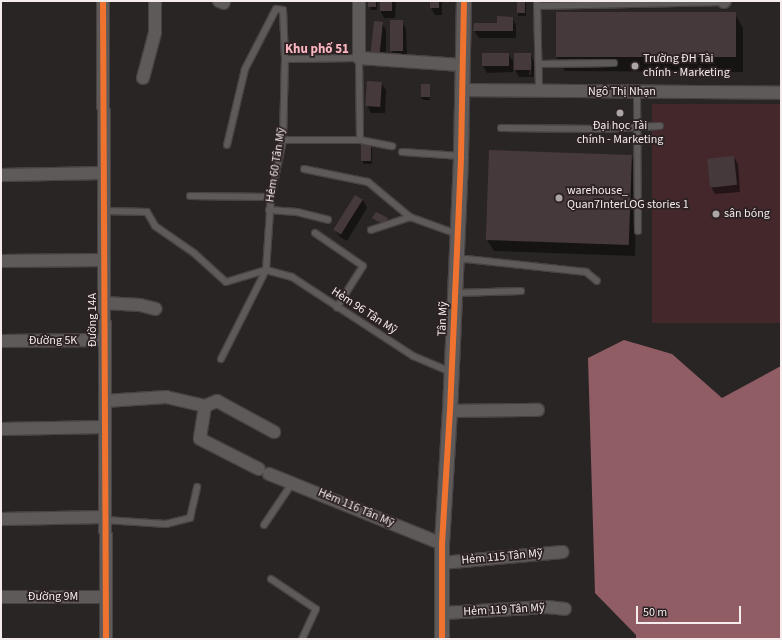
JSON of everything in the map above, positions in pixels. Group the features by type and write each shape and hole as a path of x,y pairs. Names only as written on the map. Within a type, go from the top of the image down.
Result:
{"street":[{"name":"Đường 14A","path":"103,1 106,639"},
{"path":"143,78 154,33 155,1"},
{"path":"359,1 359,58 461,65"},
{"name":"Tân Mỹ","path":"442,639 444,613 442,544 450,411 461,156 463,90 461,65 464,1"},
{"name":"Ngô Thị Nhạn","path":"463,90 781,93"},
{"path":"1,175 104,174"},
{"path":"1,261 104,260"},
{"path":"104,304 140,305 156,310"},
{"name":"Đường 5K","path":"1,341 104,340"},
{"path":"105,401 166,397 205,406 216,401 274,432"},
{"name":"Hẻm 116 Tân Mỹ","path":"205,406 200,439 264,472 293,482 442,544"},
{"path":"450,411 538,410"},
{"path":"1,429 105,427"},
{"path":"1,519 105,519"},
{"name":"Hẻm 115 Tân Mỹ","path":"442,562 563,552"},
{"name":"Đường 9M","path":"1,597 106,597"},
{"name":"Hẻm 119 Tân Mỹ","path":"444,613 547,607 565,609"}],"lane":[{"path":"539,91 537,4 724,2"},
{"name":"Hẻm 60 Tân Mỹ","path":"227,145 245,69 276,9 283,10 285,59 283,140 269,210 266,270"},
{"path":"285,59 359,58 360,140"},
{"path":"539,64 614,63"},
{"path":"637,92 638,231"},
{"path":"501,128 601,129 638,125 660,126"},
{"path":"283,140 360,140 392,146"},
{"path":"402,152 461,156"},
{"path":"304,169 368,182 410,217 457,234"},
{"path":"190,196 271,197"},
{"path":"269,210 297,212 328,220"},
{"path":"104,211 146,212 155,226 194,253 226,282 266,270"},
{"path":"371,230 410,217"},
{"path":"316,233 363,266 338,307"},
{"path":"456,261 466,259 586,272 597,281"},
{"path":"221,359 266,270"},
{"name":"Hẻm 96 Tân Mỹ","path":"266,270 292,277 413,356 451,372"},
{"path":"455,293 521,291"},
{"path":"264,525 293,482"},
{"path":"105,519 166,524 190,518 197,487"},
{"path":"271,578 316,609 302,639"}],"shaded area":[{"name":"sân bóng","path":"652,104 781,104 781,323 652,323"},
{"path":"624,340 672,354 722,398 781,366 781,639 636,639 636,635 595,593 588,358"}],"building":[{"path":"368,1 376,1 376,7 368,7"},
{"path":"380,1 392,1 392,11 380,11"},
{"path":"430,1 439,1 439,8 430,8"},
{"path":"517,1 525,1 525,13 517,13"},
{"path":"556,12 736,12 736,57 556,57"},
{"path":"497,16 513,17 513,31 473,31 474,23 497,23"},
{"path":"390,20 403,20 403,51 390,51"},
{"path":"374,21 383,22 379,56 370,55"},
{"path":"482,53 509,53 509,66 482,66"},
{"path":"514,53 531,53 531,70 514,70"},
{"path":"367,81 382,82 380,107 365,106"},
{"path":"421,84 430,84 430,97 421,97"},
{"path":"361,144 371,144 371,161 361,161"},
{"name":"warehouse_ Quan7InterLOG stories 1","path":"489,150 632,155 629,245 486,240"},
{"path":"734,156 737,185 710,188 707,159"},
{"path":"355,195 363,200 341,235 333,230"},
{"path":"376,212 388,218 384,225 372,218"}],"cycle path":[{"path":"103,1 106,639"},
{"path":"442,639 442,544 450,411 461,156 464,1"}],"place":[{"name":"Trường ĐH Tài chính - Marketing","path":"635,66"},
{"name":"Đại học Tài chính - Marketing","path":"620,113"},
{"name":"warehouse_ Quan7InterLOG stories 1","path":"559,198"},
{"name":"sân bóng","path":"716,214"}],"district":[{"name":"Khu phố 51","path":"317,49"}]}
